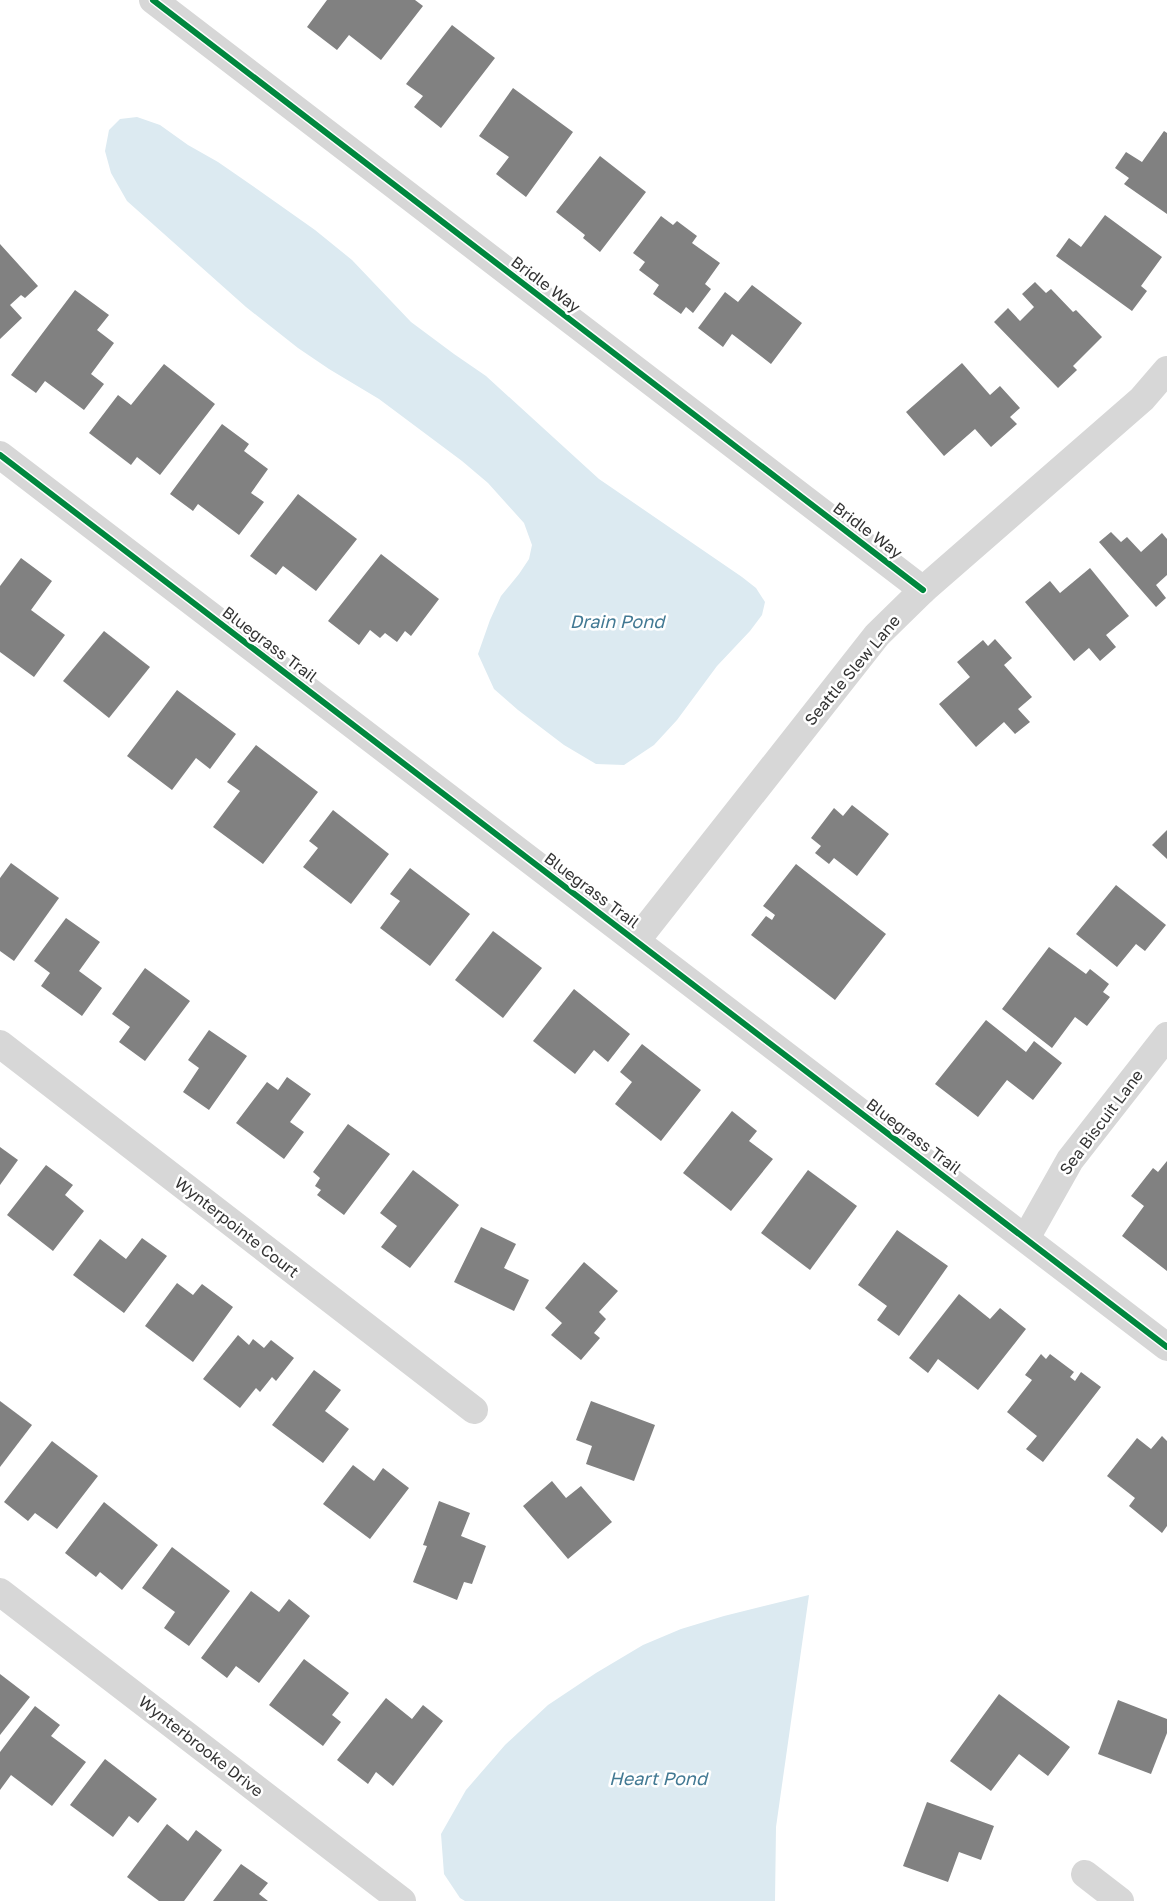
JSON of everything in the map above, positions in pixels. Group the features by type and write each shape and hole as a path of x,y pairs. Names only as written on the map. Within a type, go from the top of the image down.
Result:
{"street":[{"name":"Bridle Way","path":"152,0 923,590"},
{"name":"Seattle Slew Lane","path":"636,941 877,635 923,590 1142,399 1167,370"},
{"name":"Bluegrass Trail","path":"0,455 1167,1347"},
{"name":"Sea Biscuit Lane","path":"1026,1238 1070,1160 1167,1036"},
{"name":"Wynterpointe Court","path":"0,1044 474,1410"},
{"name":"Wynterbrooke Drive","path":"0,1592 402,1901"},
{"path":"1085,1874 1120,1901"}],"water":[{"name":"Drain Pond","path":"137,117 160,125 188,145 218,162 315,230 352,260 411,322 486,376 599,479 756,588 765,602 762,615 750,631 717,666 677,720 654,745 624,765 596,764 564,745 494,689 478,654 501,596 529,559 532,545 524,523 488,483 462,461 379,399 298,348 246,307 127,201 111,173 105,151 109,130 120,119"},
{"name":"Heart Pond","path":"809,1595 776,1827 775,1901 465,1901 460,1898 444,1874 441,1834 466,1790 505,1745 548,1705 643,1645 681,1629 724,1616"}],"building":[{"path":"327,0 415,0 423,6 381,60 349,35 337,50 307,27"},
{"path":"452,25 495,58 441,128 414,107 423,96 406,84"},
{"path":"513,88 573,132 526,197 496,174 509,157 479,136"},
{"path":"1164,131 1167,133 1167,214 1124,184 1129,178 1115,168 1126,152 1142,162"},
{"path":"600,156 646,192 600,252 583,238 585,235 556,212"},
{"path":"1105,215 1162,257 1141,286 1147,291 1132,311 1056,256 1069,238 1081,247"},
{"path":"661,216 673,225 677,221 697,236 692,243 720,263 705,284 711,289 693,313 686,307 681,314 653,294 659,285 639,270 645,262 633,253"},
{"path":"0,244 38,286 25,298 21,295 10,305 22,318 0,339"},
{"path":"1035,282 1046,293 1051,289 1073,312 1076,310 1102,337 1073,366 1077,370 1058,388 994,322 1008,308 1020,321 1034,307 1022,294"},
{"path":"752,285 802,323 771,364 732,334 723,347 698,328 725,292 738,302"},
{"path":"75,290 109,315 97,330 114,343 91,374 104,384 84,410 45,381 36,393 11,375"},
{"path":"962,363 990,395 1000,386 1020,408 1010,417 1017,424 991,447 975,429 944,456 906,412"},
{"path":"164,364 215,404 160,475 137,457 131,465 89,433 118,395 131,405"},
{"path":"222,424 249,444 244,451 268,469 251,493 264,502 239,535 198,504 193,511 170,494"},
{"path":"298,494 357,539 316,591 283,566 276,575 250,556"},
{"path":"1111,532 1121,542 1127,537 1141,552 1162,533 1167,539 1167,575 1156,585 1166,598 1156,607 1099,542"},
{"path":"381,554 439,599 411,636 405,631 397,642 385,633 380,638 370,630 359,645 328,621"},
{"path":"21,558 52,581 31,610 65,635 34,677 0,652 0,586"},
{"path":"1090,568 1129,616 1106,635 1116,647 1100,661 1089,648 1074,661 1025,602 1050,581 1060,593"},
{"path":"104,631 150,667 109,718 63,681"},
{"path":"995,639 1012,658 1004,665 1032,697 1018,709 1030,722 1015,734 1004,722 976,747 939,704 970,677 957,662 983,640 988,646"},
{"path":"177,690 236,734 210,769 196,758 172,790 127,756"},
{"path":"256,745 318,792 263,864 213,827 240,791 227,782"},
{"path":"852,805 889,834 857,876 834,858 829,864 815,853 821,846 811,838 834,808 843,816"},
{"path":"333,810 389,854 351,904 303,867 318,848 309,841"},
{"path":"1167,830 1167,859 1152,845"},
{"path":"11,863 59,898 14,961 0,951 0,878"},
{"path":"796,864 886,934 835,1000 751,935 766,916 772,920 775,915 763,906"},
{"path":"410,868 470,914 430,966 380,928 400,901 390,894"},
{"path":"1116,885 1166,925 1145,951 1136,944 1117,967 1076,934"},
{"path":"66,918 100,942 79,971 102,988 82,1016 41,986 50,973 34,961"},
{"path":"493,931 542,968 503,1018 455,980"},
{"path":"1049,947 1086,974 1090,969 1109,984 1103,992 1110,997 1087,1026 1075,1017 1052,1048 1002,1009"},
{"path":"145,968 190,1001 145,1061 119,1042 130,1027 112,1014"},
{"path":"574,989 630,1034 608,1062 594,1050 575,1074 533,1041"},
{"path":"986,1020 1026,1052 1034,1041 1062,1063 1033,1100 1007,1080 978,1117 935,1084"},
{"path":"209,1030 247,1056 209,1110 183,1092 199,1068 188,1060"},
{"path":"642,1044 701,1090 661,1141 615,1104 632,1082 620,1072"},
{"path":"287,1077 311,1094 290,1122 304,1132 284,1159 236,1123 267,1082 278,1090"},
{"path":"732,1111 757,1131 749,1141 773,1159 731,1211 683,1173"},
{"path":"348,1124 390,1154 344,1215 317,1195 321,1190 315,1186 320,1178 313,1172"},
{"path":"0,1147 18,1160 0,1185"},
{"path":"1167,1161 1167,1271 1122,1236 1144,1206 1131,1196 1153,1168 1158,1172"},
{"path":"46,1165 73,1185 65,1195 84,1211 53,1251 7,1215"},
{"path":"413,1170 459,1205 410,1268 381,1247 397,1226 380,1213"},
{"path":"808,1170 857,1206 810,1270 761,1233"},
{"path":"481,1227 516,1244 504,1268 529,1280 514,1311 454,1282"},
{"path":"897,1230 948,1266 899,1336 877,1320 887,1306 858,1285"},
{"path":"142,1238 167,1256 124,1313 73,1275 100,1239 126,1259"},
{"path":"584,1262 618,1291 599,1312 606,1319 594,1333 600,1338 581,1360 551,1335 562,1323 545,1308"},
{"path":"177,1283 193,1295 202,1284 233,1307 193,1362 145,1326"},
{"path":"959,1294 990,1319 1000,1308 1026,1329 978,1390 938,1359 928,1373 909,1358"},
{"path":"238,1335 249,1345 253,1339 264,1348 271,1340 294,1358 276,1381 272,1377 260,1392 256,1388 240,1408 203,1379"},
{"path":"1041,1354 1046,1359 1050,1354 1074,1372 1070,1377 1075,1381 1081,1372 1101,1387 1043,1462 1026,1449 1037,1436 1007,1412 1032,1380 1025,1375"},
{"path":"314,1370 341,1390 325,1411 349,1429 323,1463 272,1425"},
{"path":"0,1401 32,1425 0,1467"},
{"path":"591,1401 655,1425 634,1481 586,1464 592,1446 576,1440"},
{"path":"1162,1436 1167,1441 1167,1526 1162,1533 1129,1506 1135,1498 1107,1476 1137,1438 1151,1449"},
{"path":"52,1441 98,1476 57,1529 35,1513 28,1521 4,1502"},
{"path":"353,1465 374,1481 383,1468 409,1488 370,1539 323,1504"},
{"path":"552,1481 566,1498 581,1486 612,1522 568,1559 523,1506"},
{"path":"439,1501 470,1513 461,1536 486,1546 472,1584 464,1582 457,1600 413,1582 427,1546 423,1545"},
{"path":"104,1502 158,1545 122,1590 100,1572 96,1577 65,1553"},
{"path":"172,1547 230,1591 189,1646 164,1628 175,1612 142,1588"},
{"path":"251,1591 279,1612 289,1599 310,1616 259,1683 236,1666 227,1678 201,1658"},
{"path":"304,1659 349,1693 332,1715 341,1722 323,1746 269,1705"},
{"path":"0,1674 30,1697 0,1735"},
{"path":"999,1694 1070,1747 1048,1776 1019,1754 991,1791 950,1761"},
{"path":"386,1698 412,1719 423,1705 443,1721 393,1786 376,1772 368,1784 337,1760"},
{"path":"1118,1700 1167,1719 1167,1733 1151,1774 1098,1754"},
{"path":"35,1706 60,1725 51,1736 86,1762 52,1806 11,1775 0,1790 0,1752"},
{"path":"105,1759 157,1799 138,1823 129,1816 113,1837 70,1805"},
{"path":"927,1802 994,1826 981,1860 959,1852 948,1882 903,1866"},
{"path":"167,1824 188,1841 196,1830 222,1850 184,1901 159,1901 127,1877"},
{"path":"241,1864 268,1883 259,1894 268,1901 213,1901"}],"cycle path":[{"path":"153,0 923,590"},
{"path":"0,455 1167,1347"}]}
